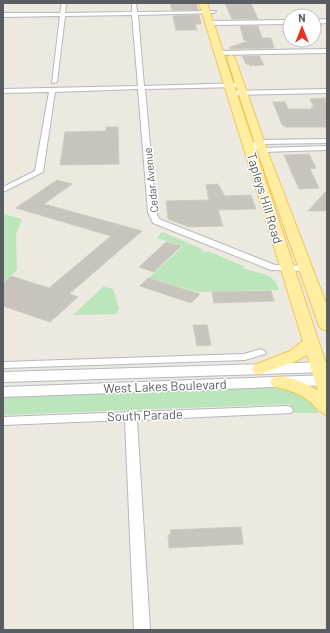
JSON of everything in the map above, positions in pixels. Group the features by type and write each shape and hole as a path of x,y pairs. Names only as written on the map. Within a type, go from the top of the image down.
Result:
{"main road":[{"name":"Tapleys Hill Road","path":"203,3 209,23 224,52"},
{"name":"Tapleys Hill Road","path":"211,3 236,89 257,146 307,269 327,326"},
{"name":"Tapleys Hill Road","path":"257,146 288,270 310,341 325,377"},
{"path":"260,369 279,360 297,355 307,348 310,341"},
{"name":"West Lakes Boulevard","path":"3,377 260,369 325,377"},
{"name":"West Lakes Boulevard","path":"3,392 278,382 325,377"},
{"path":"278,382 309,391 323,403 327,409"}],"street":[{"path":"3,190 39,172 53,86 64,3"},
{"name":"Cedar Avenue","path":"134,3 152,212 156,221 274,268 288,270 307,269"},
{"path":"3,16 214,12"},
{"path":"209,23 282,22"},
{"path":"224,52 327,51"},
{"path":"3,91 53,86 327,91"},
{"path":"257,146 327,141"},
{"path":"257,146 327,148"},
{"path":"3,365 245,357 261,352"},
{"path":"153,360 167,371"},
{"name":"South Parade","path":"3,421 287,410"},
{"path":"131,416 142,630"}],"green space":[{"path":"3,214 22,219 16,234 17,270 3,282"},
{"path":"162,232 202,249 201,250 206,252 208,251 245,267 243,268 265,274 274,280 279,290 198,292 149,278 183,246 157,238"},
{"path":"104,286 113,289 119,309 116,314 73,315"},
{"path":"263,387 280,389 302,396 314,406 319,413 293,413 290,404 3,415 3,397"}],"building":[{"path":"170,3 196,3 198,10 172,10"},
{"path":"225,3 251,3 258,19 232,19"},
{"path":"199,15 201,24 195,24 197,30 176,30 173,16"},
{"path":"240,26 258,26 262,38 271,38 274,48 230,49 230,47 248,41 244,40"},
{"path":"242,56 259,56 264,65 250,66 249,64 246,64"},
{"path":"327,98 327,127 286,127 282,125 273,102 285,102 288,109 312,109 311,107 314,107 310,99"},
{"path":"106,127 118,127 119,164 60,165 65,132 106,131"},
{"path":"309,154 316,168 310,169 319,188 299,189 284,155"},
{"path":"57,180 72,184 44,204 142,231 69,294 78,297 50,322 3,306 3,283 11,276 49,288 111,236 16,208"},
{"path":"218,184 225,196 251,195 256,209 218,210 223,226 189,227 168,219 166,201 209,200 206,185"},
{"path":"327,190 327,211 308,211"},
{"path":"166,242 181,246 154,272 139,267"},
{"path":"148,278 200,294 191,303 140,286"},
{"path":"271,291 274,301 214,303 212,292"},
{"path":"193,325 207,325 211,345 197,346"},
{"path":"241,527 243,544 169,548 168,535 171,535 170,530"}]}
